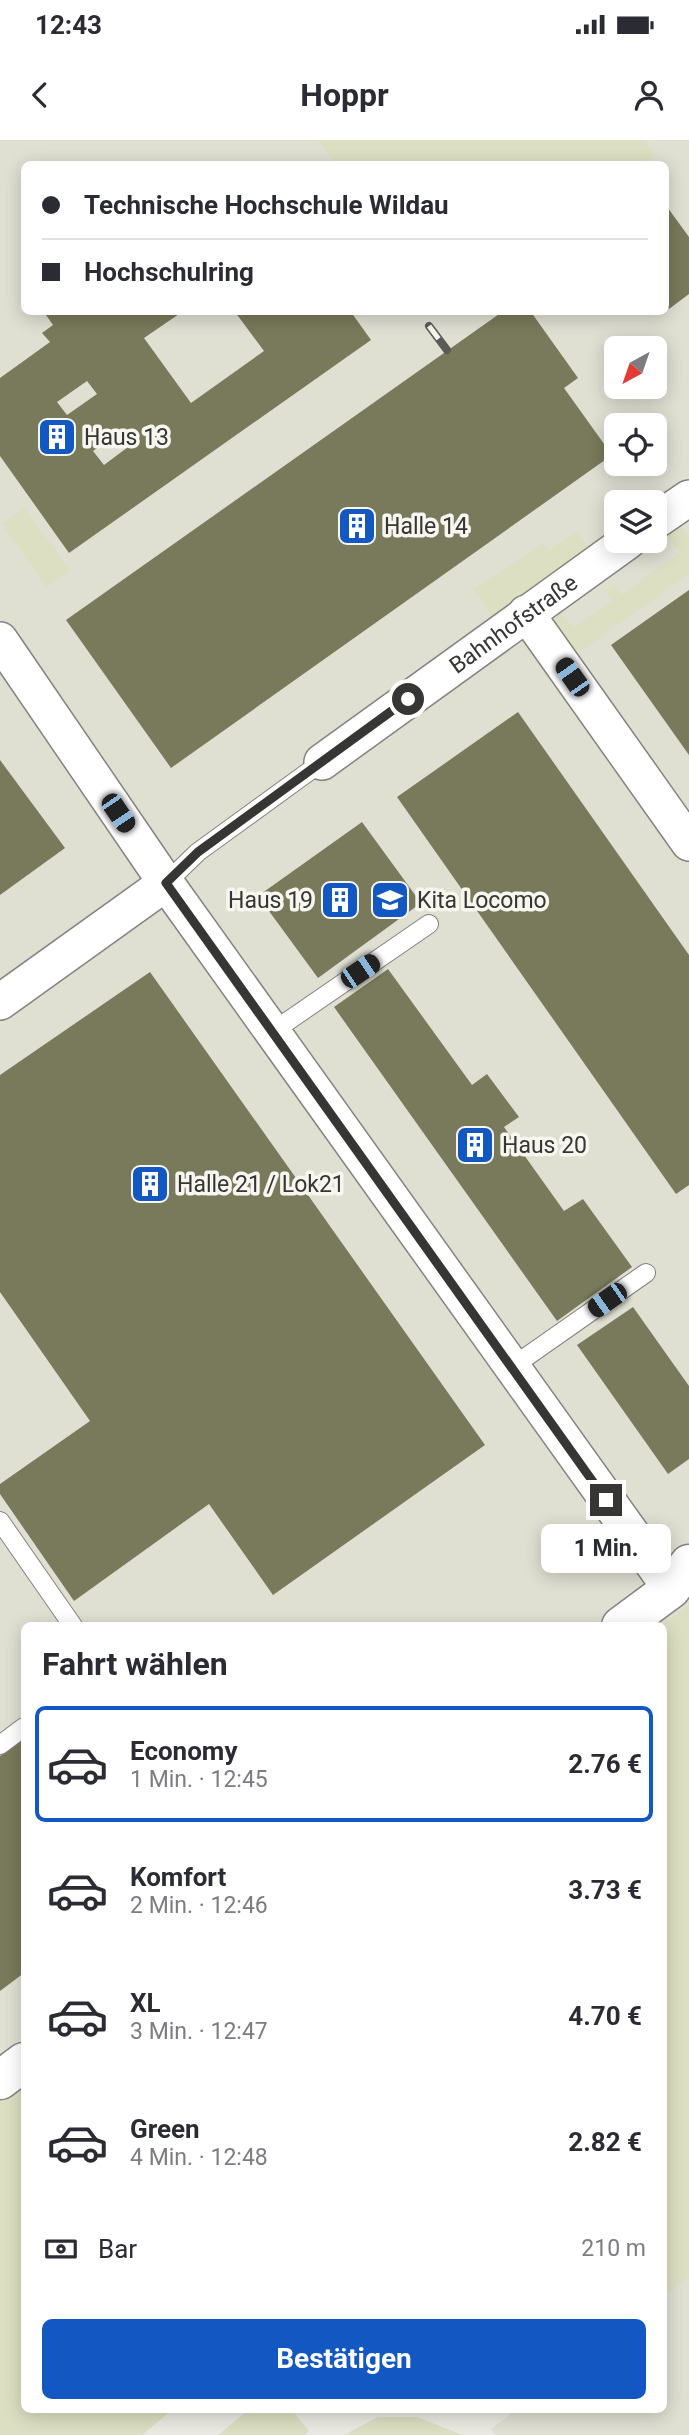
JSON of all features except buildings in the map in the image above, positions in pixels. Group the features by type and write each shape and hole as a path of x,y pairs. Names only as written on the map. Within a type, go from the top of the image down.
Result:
{"street":[{"path":"667,513 689,498"},
{"name":"Bahnhofstraße","path":"322,762 611,553"},
{"path":"526,613 689,843"},
{"path":"0,640 166,883 512,1367 683,1580 626,1622"},
{"path":"0,1002 166,883"},
{"path":"0,2054 21,2041"},
{"path":"0,2080 21,2064"}],"lane":[{"name":"Bahnhofstraße","path":"166,883 198,852 322,762"},
{"path":"272,1032 429,923"},
{"path":"512,1367 646,1273"},
{"path":"0,1521 70,1622"},
{"path":"0,1745 21,1729"}],"shaded area":[{"path":"0,140 689,140 689,1604 664,1622 21,1622 21,2078 0,2093"},
{"path":"689,2277 689,2435 496,2435 491,2429 512,2413 667,2413 667,2294"}],"green space":[{"path":"318,140 645,140 655,155 646,161 334,161"},
{"path":"25,508 70,571 46,587 2,524"},
{"path":"679,525 689,535 689,574 584,649 569,652 554,624 559,611 573,628 612,601 605,591 614,585 621,595 680,553 667,535"},
{"path":"576,531 590,550 493,619 473,589 544,543 550,550"},
{"path":"689,1604 689,2277 667,2294 667,1622 664,1622"},
{"path":"21,2078 21,2413 168,2413 142,2435 0,2435 0,2093"},
{"path":"244,2413 294,2413 309,2431 305,2435 218,2435"},
{"path":"378,2417 417,2417 463,2435 344,2435"}],"railway":[{"path":"429,326 447,350"}],"place":[{"name":"Haus 13","path":"57,437"},
{"name":"Halle 14","path":"357,526"},
{"name":"Haus 19","path":"340,900"},
{"name":"Kita Locomo","path":"390,900"},
{"name":"Haus 20","path":"475,1145"},
{"name":"Halle 21 / Lok21","path":"150,1184"}],"route":[{"path":"408,699 198,852 166,883 606,1500"}]}
